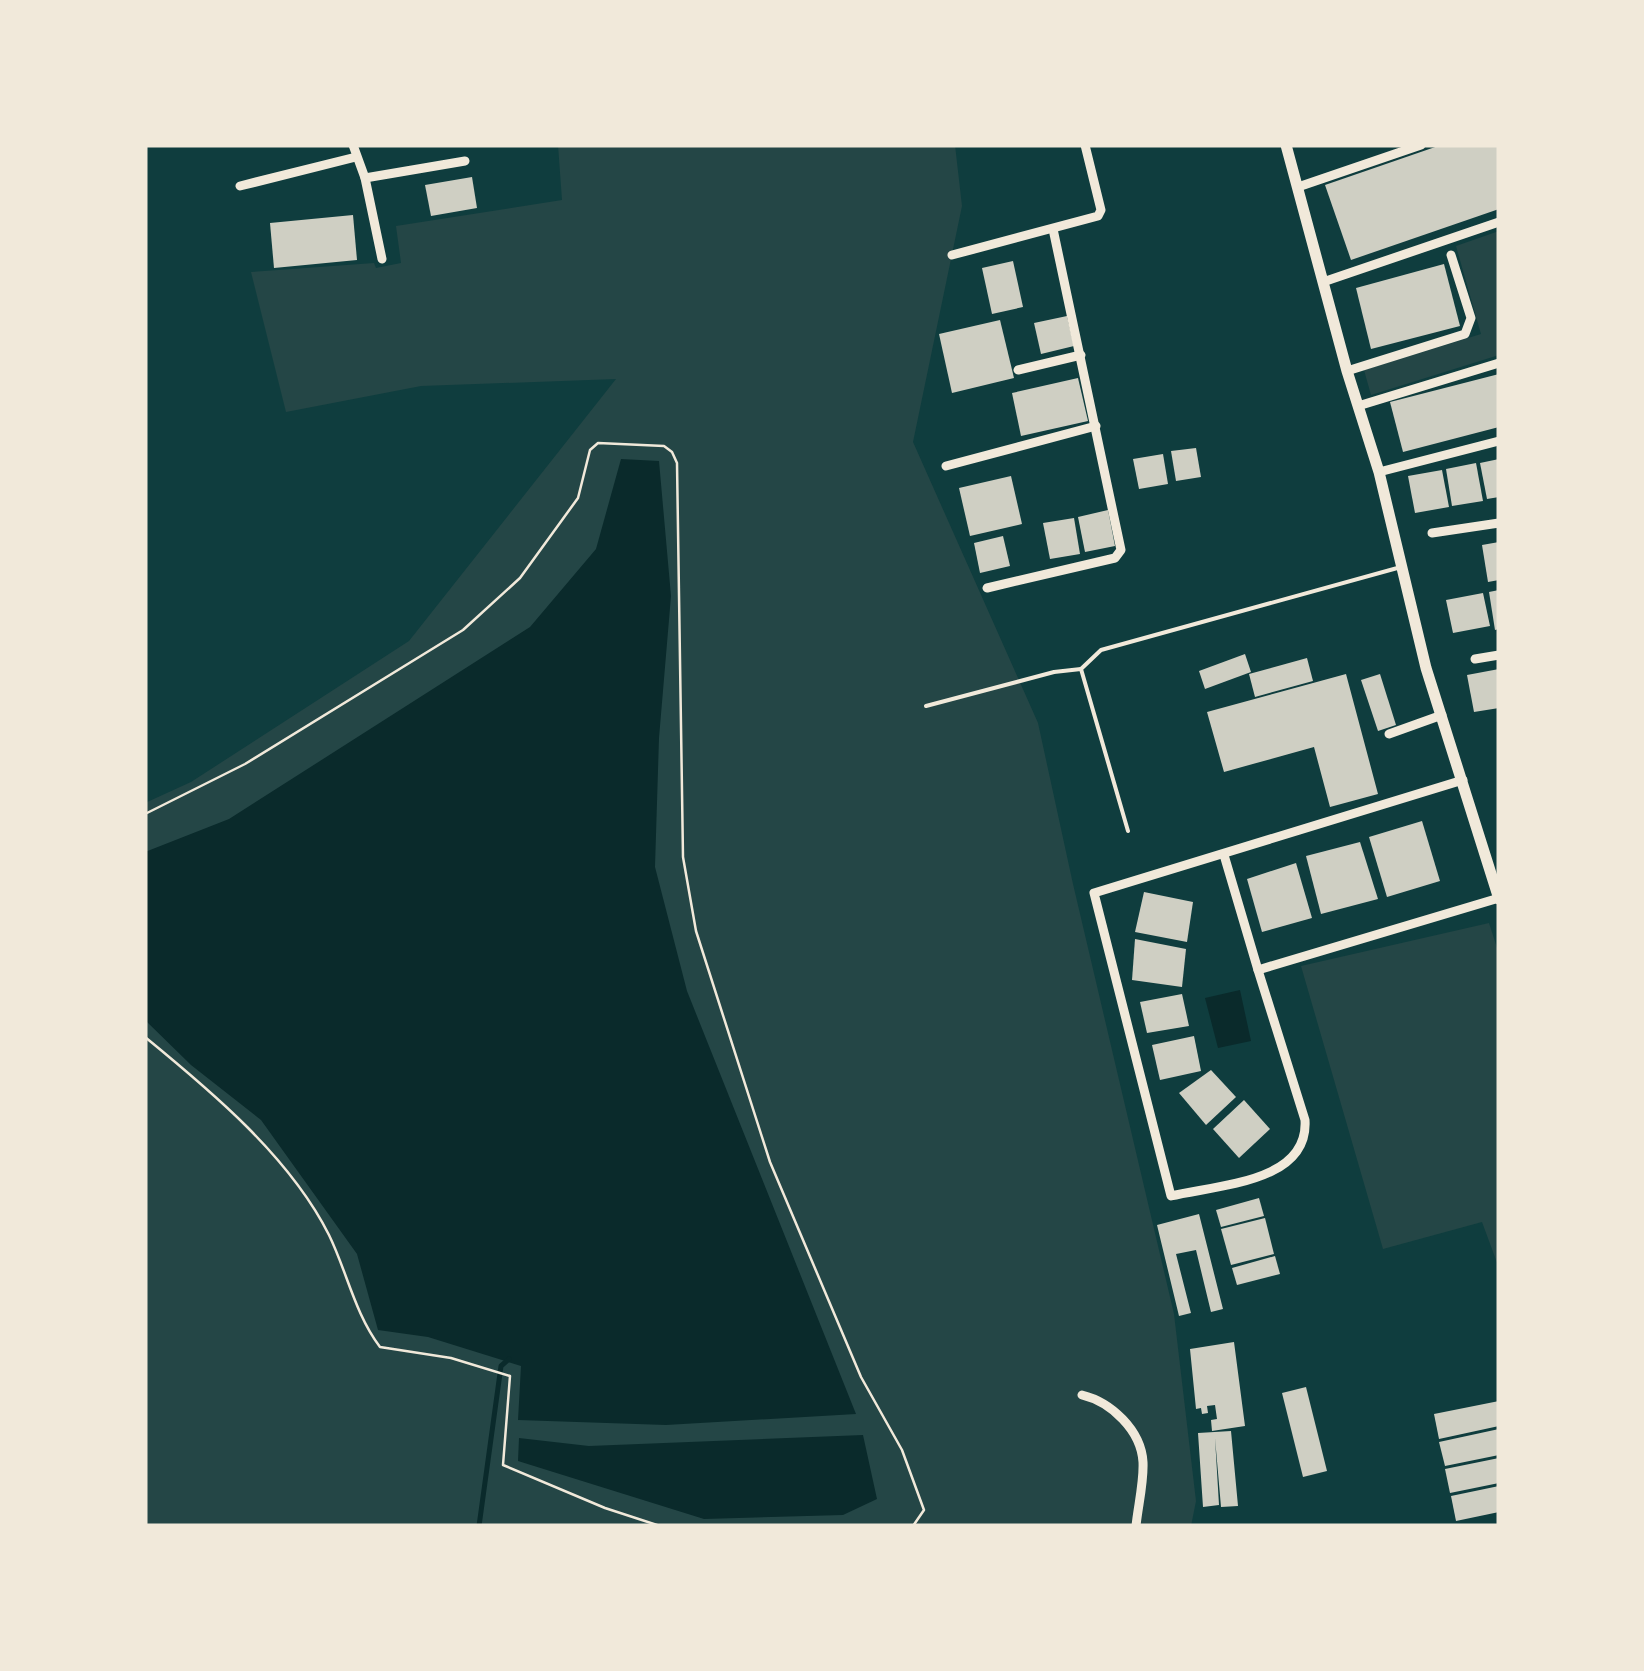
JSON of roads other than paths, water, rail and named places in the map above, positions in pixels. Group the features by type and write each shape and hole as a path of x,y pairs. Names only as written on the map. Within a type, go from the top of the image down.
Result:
{"street":[{"path":"353,145 365,178 382,259"},
{"path":"952,254 1100,214 1086,145"},
{"path":"1258,970 1499,898 1442,715 1379,472 1347,371 1286,145"},
{"path":"1298,187 1421,145"},
{"path":"240,186 356,157"},
{"path":"365,178 465,161"},
{"path":"1471,232 1479,221"},
{"path":"1323,282 1499,222"},
{"path":"987,588 1116,558 1121,550 1053,228"},
{"path":"1347,371 1465,334 1471,318 1452,254"},
{"path":"1018,370 1081,355"},
{"path":"1358,406 1499,363"},
{"path":"946,466 1096,426"},
{"path":"1379,472 1499,441"},
{"path":"1432,534 1499,522"},
{"path":"1475,659 1499,654"},
{"path":"1390,734 1442,715"},
{"path":"1224,855 1304,1120 1302,1141 1278,1171 1172,1196 1094,893 1463,780"},
{"path":"1082,1395 1109,1405 1138,1443 1143,1461 1136,1526"}],"lane":[{"path":"926,706 1081,668 1101,650 1401,567"},
{"path":"1081,668 1128,831"}],"waterway":[{"path":"479,1526 501,1366 509,1359"}]}
